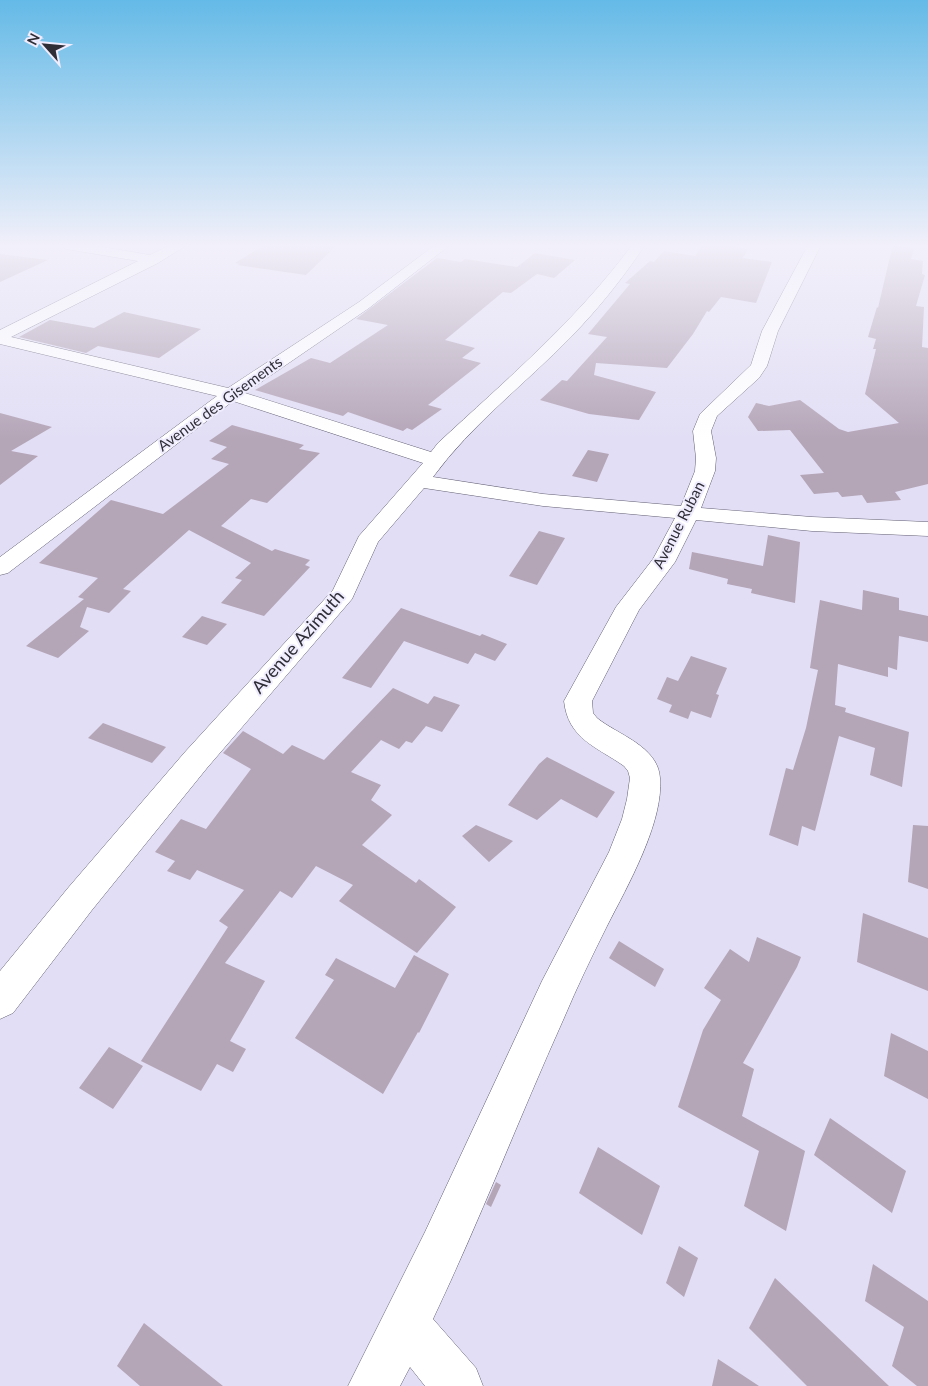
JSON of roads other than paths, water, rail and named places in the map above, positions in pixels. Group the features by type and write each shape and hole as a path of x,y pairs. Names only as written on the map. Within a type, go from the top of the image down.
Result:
{"street":[{"path":"0,338 54,310"},
{"name":"Avenue des Gisements","path":"0,568 231,394 357,310"},
{"name":"Avenue Azimuth","path":"0,1000 80,899 196,760 343,593 368,541 385,518 419,481 434,460 468,423 566,333 587,310"},
{"name":"Avenue Ruban","path":"373,1386 407,1326 546,1013 621,865 638,818 645,770 640,762 587,727 578,714 578,701 628,607 663,562 689,512 705,471 706,458 702,431 704,422 709,414 753,374 759,366 770,331 781,310"},
{"path":"0,318 26,324"},
{"path":"0,338 231,394 434,460"},
{"path":"419,481 543,500 812,524 928,529"},
{"path":"407,1326 458,1386"}]}
